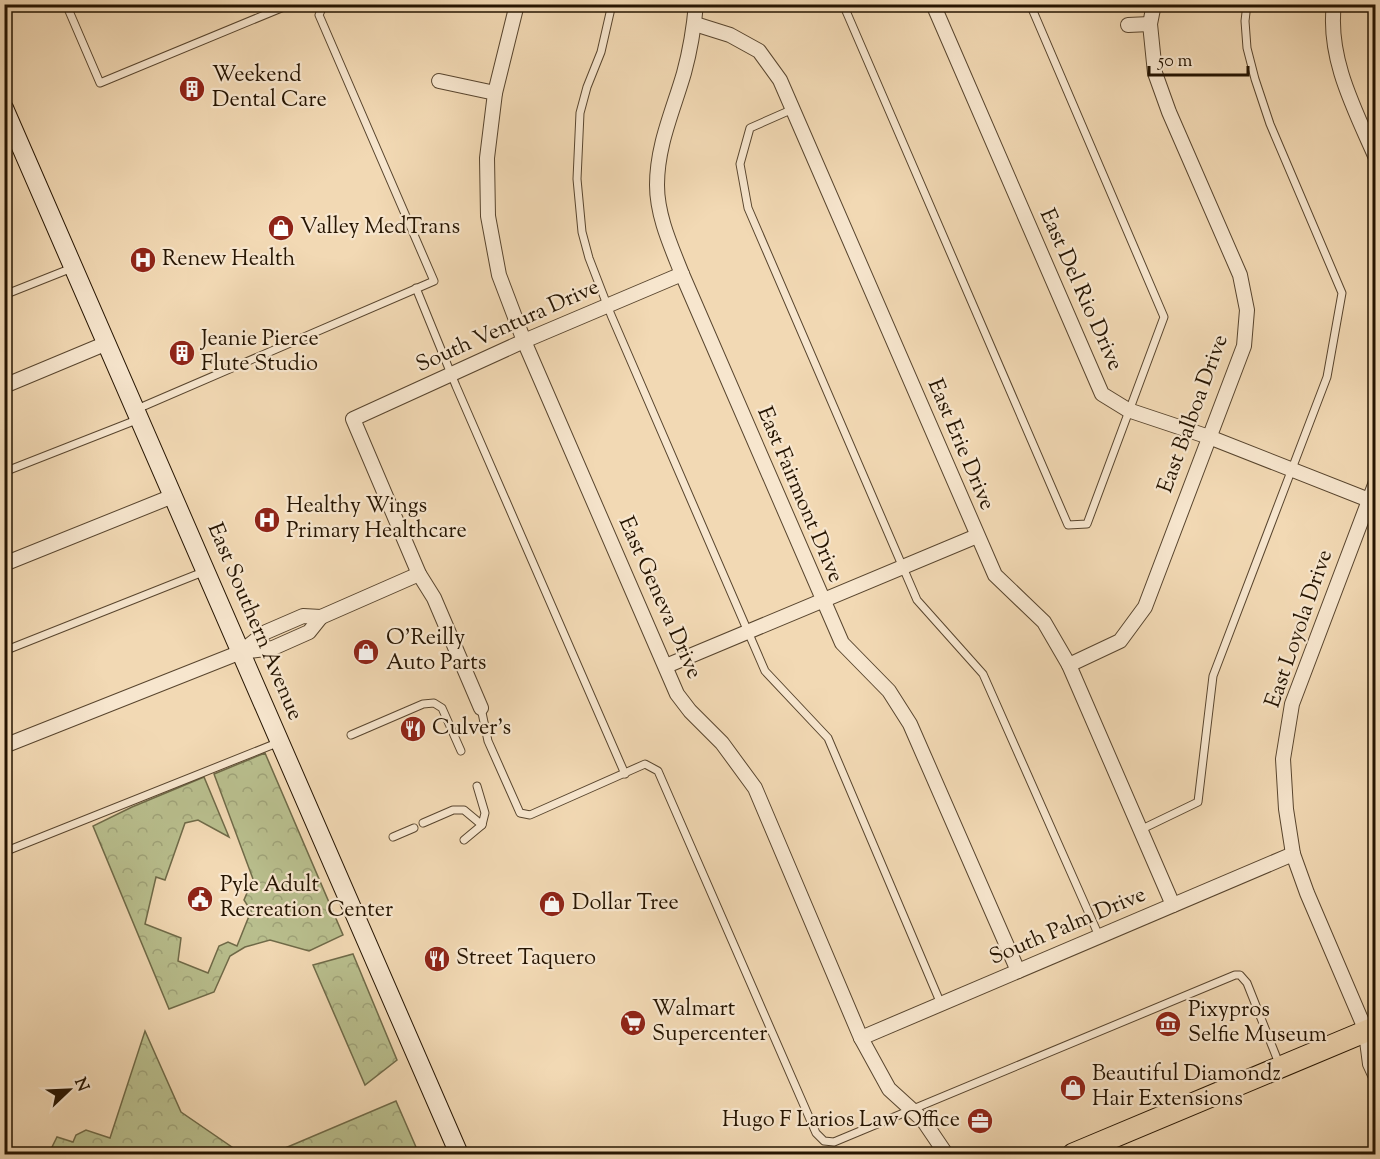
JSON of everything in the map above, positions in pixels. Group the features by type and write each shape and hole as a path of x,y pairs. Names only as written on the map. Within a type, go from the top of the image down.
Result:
{"main road":[{"name":"East Southern Avenue","path":"4,108 459,1155"},
{"path":"1073,1155 1281,1067 1372,1034"}],"street":[{"name":"East Geneva Drive","path":"518,4 495,93 487,158 488,216 499,274 524,341 678,694 722,744 755,788 861,1038 889,1089 913,1109 946,1155"},
{"name":"East Fairmont Drive","path":"696,4 695,24 684,71 660,147 657,187 664,229 822,602 842,643 890,691 910,724 1018,971"},
{"name":"East Del Rio Drive","path":"933,4 1102,394 1128,410 1209,437 1369,500"},
{"name":"East Balboa Drive","path":"1069,665 1120,641 1145,607 1244,346 1247,310 1240,275 1168,112 1155,73 1150,24 1154,4"},
{"path":"1334,4 1336,58 1376,158"},
{"name":"East Erie Drive","path":"695,24 730,35 759,51 780,80 995,575 1044,622 1069,665 1173,905"},
{"path":"1128,25 1150,24"},
{"path":"439,81 495,93"},
{"name":"South Ventura Drive","path":"419,574 353,419 524,341 682,274"},
{"path":"4,386 107,343"},
{"name":"East Loyola Drive","path":"1376,482 1292,704 1283,759 1286,809 1293,854 1307,893 1372,1034 1370,1064 1376,1077"},
{"path":"4,564 173,496"},
{"path":"666,666 977,536"},
{"path":"4,746 241,652 273,648 309,632 321,617 419,574 434,598 481,708"},
{"name":"South Palm Drive","path":"861,1038 1293,854"}],"lane":[{"path":"66,4 100,83 291,4"},
{"path":"4,472 434,281 319,15 324,4"},
{"path":"612,4 601,52 587,87 580,113 577,179 582,232 589,258 607,306 765,671 828,738 941,1004"},
{"path":"843,4 1068,525 1087,524 1164,317 1030,4"},
{"path":"1140,830 1198,802 1213,676 1327,377 1342,293 1270,124 1255,79 1247,48 1245,21 1247,4"},
{"path":"793,109 750,128 740,164 748,208 917,600 983,674 1099,936"},
{"path":"4,295 74,267"},
{"path":"416,288 625,774"},
{"path":"4,651 206,571"},
{"path":"351,735 429,702 442,708 461,751"},
{"path":"481,708 488,741 520,813 530,815 645,764 658,771 819,1138 824,1141 834,1142 1235,975 1240,975 1247,983 1281,1067"},
{"path":"4,852 280,742"},
{"path":"464,840 480,830 485,813 477,786"},
{"path":"423,823 453,810 465,810 482,825"},
{"path":"393,837 414,828"}],"green space":[{"path":"265,753 343,935 309,951 270,940 245,947 230,956 214,992 169,1009 93,826 204,777 229,837 198,820 185,823 165,880 156,877 145,924 181,938 178,961 208,973 219,946 228,942 237,946 251,911 244,900 253,879 214,774"},
{"path":"353,954 397,1060 365,1085 313,965"},
{"path":"145,1031 181,1112 242,1154 41,1154 43,1149 50,1151 57,1137 73,1142 76,1135 86,1130 110,1138"},
{"path":"396,1101 419,1154 271,1154"}],"place":[{"name":"Weekend Dental Care","path":"192,89"},
{"name":"Valley MedTrans","path":"281,228"},
{"name":"Renew Health","path":"143,260"},
{"name":"Jeanie Pierce Flute Studio","path":"182,353"},
{"name":"Healthy Wings Primary Healthcare","path":"267,520"},
{"name":"O'Reilly Auto Parts","path":"366,652"},
{"name":"Culver's","path":"413,729"},
{"name":"Pyle Adult Recreation Center","path":"200,899"},
{"name":"Dollar Tree","path":"552,904"},
{"name":"Street Taquero","path":"437,959"},
{"name":"Walmart Supercenter","path":"633,1023"},
{"name":"Pixypros Selfie Museum","path":"1168,1024"},
{"name":"Beautiful Diamondz Hair Extensions","path":"1073,1088"},
{"name":"Hugo F Larios Law Office","path":"980,1121"}]}
